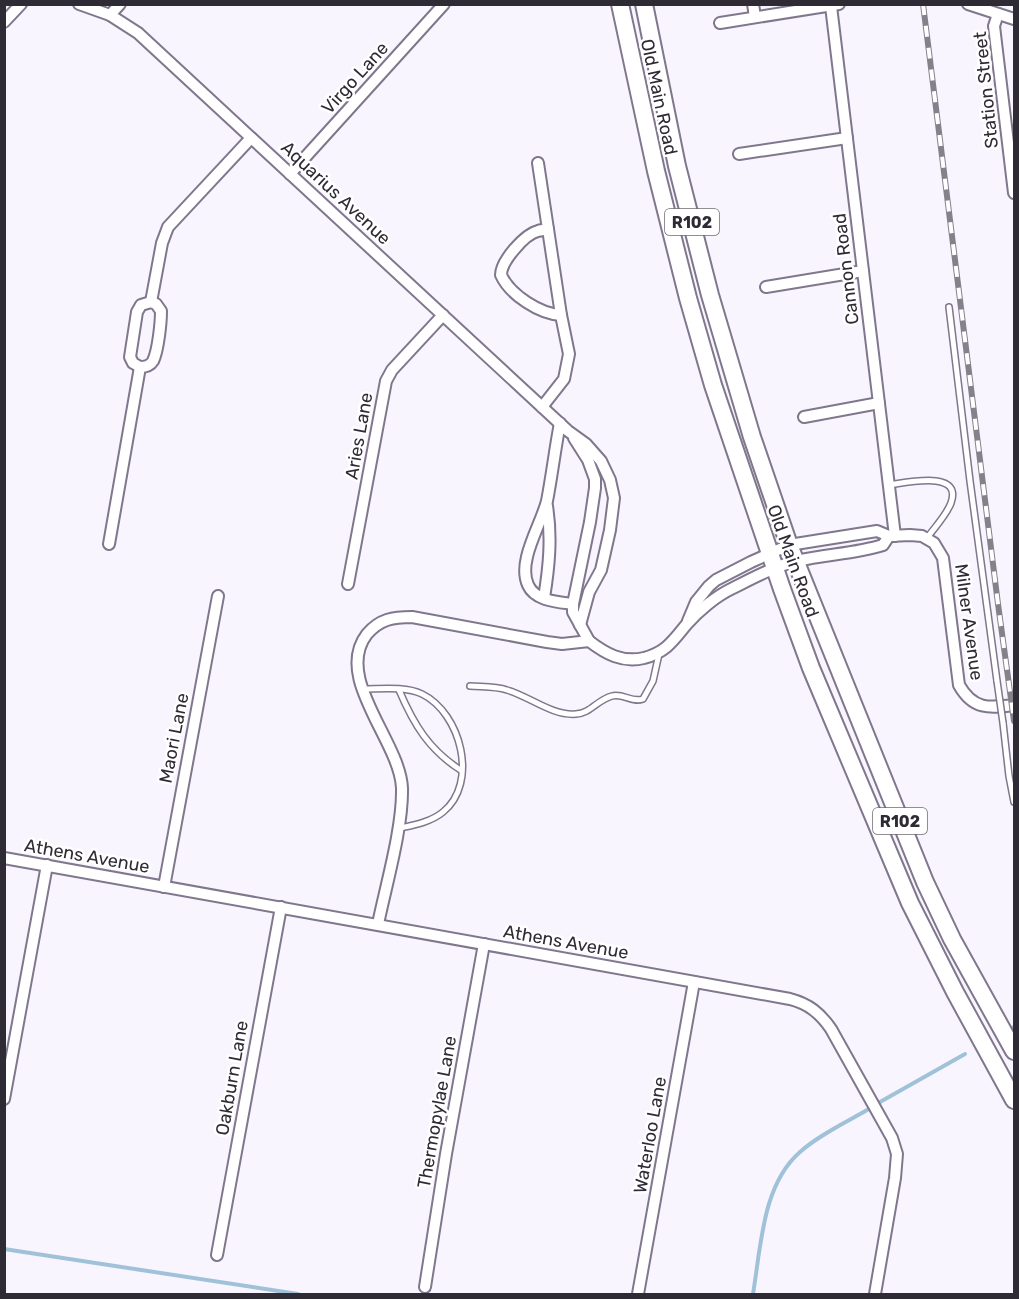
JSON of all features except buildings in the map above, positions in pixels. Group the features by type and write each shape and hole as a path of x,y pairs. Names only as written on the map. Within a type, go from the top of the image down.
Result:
{"main road":[{"name":"Old Main Road","path":"620,4 656,171 688,298 713,385 775,570 811,668 910,903 1014,1100"},
{"name":"Old Main Road","path":"644,4 677,166 710,295 752,437 795,561 925,882 952,939 1014,1052"}],"street":[{"path":"6,19 21,4"},
{"name":"Aquarius Avenue","path":"79,4 110,15 138,33 568,431 584,451 595,479 592,512 573,604"},
{"path":"110,15 120,4"},
{"name":"Virgo Lane","path":"290,174 444,4"},
{"path":"753,4 755,17"},
{"name":"Station Street","path":"968,4 998,14 994,26 1014,193"},
{"path":"720,23 835,5"},
{"name":"Cannon Road","path":"835,5 847,138 879,404 892,536"},
{"path":"998,14 1014,19"},
{"path":"151,302 162,243 168,227 252,138"},
{"path":"740,154 847,138"},
{"path":"538,163 569,354 567,372 559,388 542,407"},
{"path":"548,230 538,231 525,239 503,265 501,275 506,283 538,310 552,315 561,315"},
{"path":"766,287 863,271"},
{"path":"151,302 156,304 161,311 156,347 152,362 140,367 133,363 130,357 134,332 139,308 144,303 151,302"},
{"name":"Aries Lane","path":"348,584 386,381 392,370 443,315"},
{"path":"109,544 140,367"},
{"path":"804,417 879,404"},
{"path":"560,423 546,503 530,548 525,573 528,586 532,591 550,601 573,604 573,612 589,641 614,657 628,660 643,658 659,652 678,637 687,624 696,602 708,586 789,544 876,531 892,536 916,535 927,538"},
{"name":"Aquarius Avenue","path":"568,431 586,444 601,461 610,480 614,498 601,570 589,592 580,625"},
{"path":"544,598 550,554 550,525 546,503"},
{"path":"687,624 722,594 795,561 878,546 892,536"},
{"name":"Milner Avenue","path":"927,538 938,548 943,558 959,685 967,697 979,705 992,708 1014,705"},
{"name":"Maori Lane","path":"164,887 218,596"},
{"path":"378,924 398,828 402,790 396,762 363,689 357,658 365,637 384,620 394,616 412,617 562,644 589,641"},
{"name":"Athens Avenue","path":"4,858 801,1002 816,1012 831,1029 892,1138 897,1154 895,1178 874,1294"},
{"path":"4,1099 47,865"},
{"name":"Oakburn Lane","path":"217,1255 281,907"},
{"name":"Thermopylae Lane","path":"425,1287 446,1154 484,944"},
{"name":"Waterloo Lane","path":"638,1294 694,982"}],"lane":[{"path":"950,307 970,482 1014,802"},
{"path":"888,485 934,480 946,483 951,488 951,503 927,538"},
{"path":"470,686 506,689 557,712 573,715 586,713 603,699 612,696 618,695 636,701 643,699 653,681 659,652"},
{"path":"363,689 420,693 443,710 453,726 463,756 462,771 450,805 442,813 414,826 398,828"},
{"path":"399,690 426,740 446,760 462,771"}],"waterway":[{"path":"880,1102 965,1054"},
{"path":"753,1294 765,1218 778,1182 787,1166 815,1140 867,1110"},
{"path":"4,1249 298,1294"}],"railway":[{"path":"923,4 1014,721"}]}
